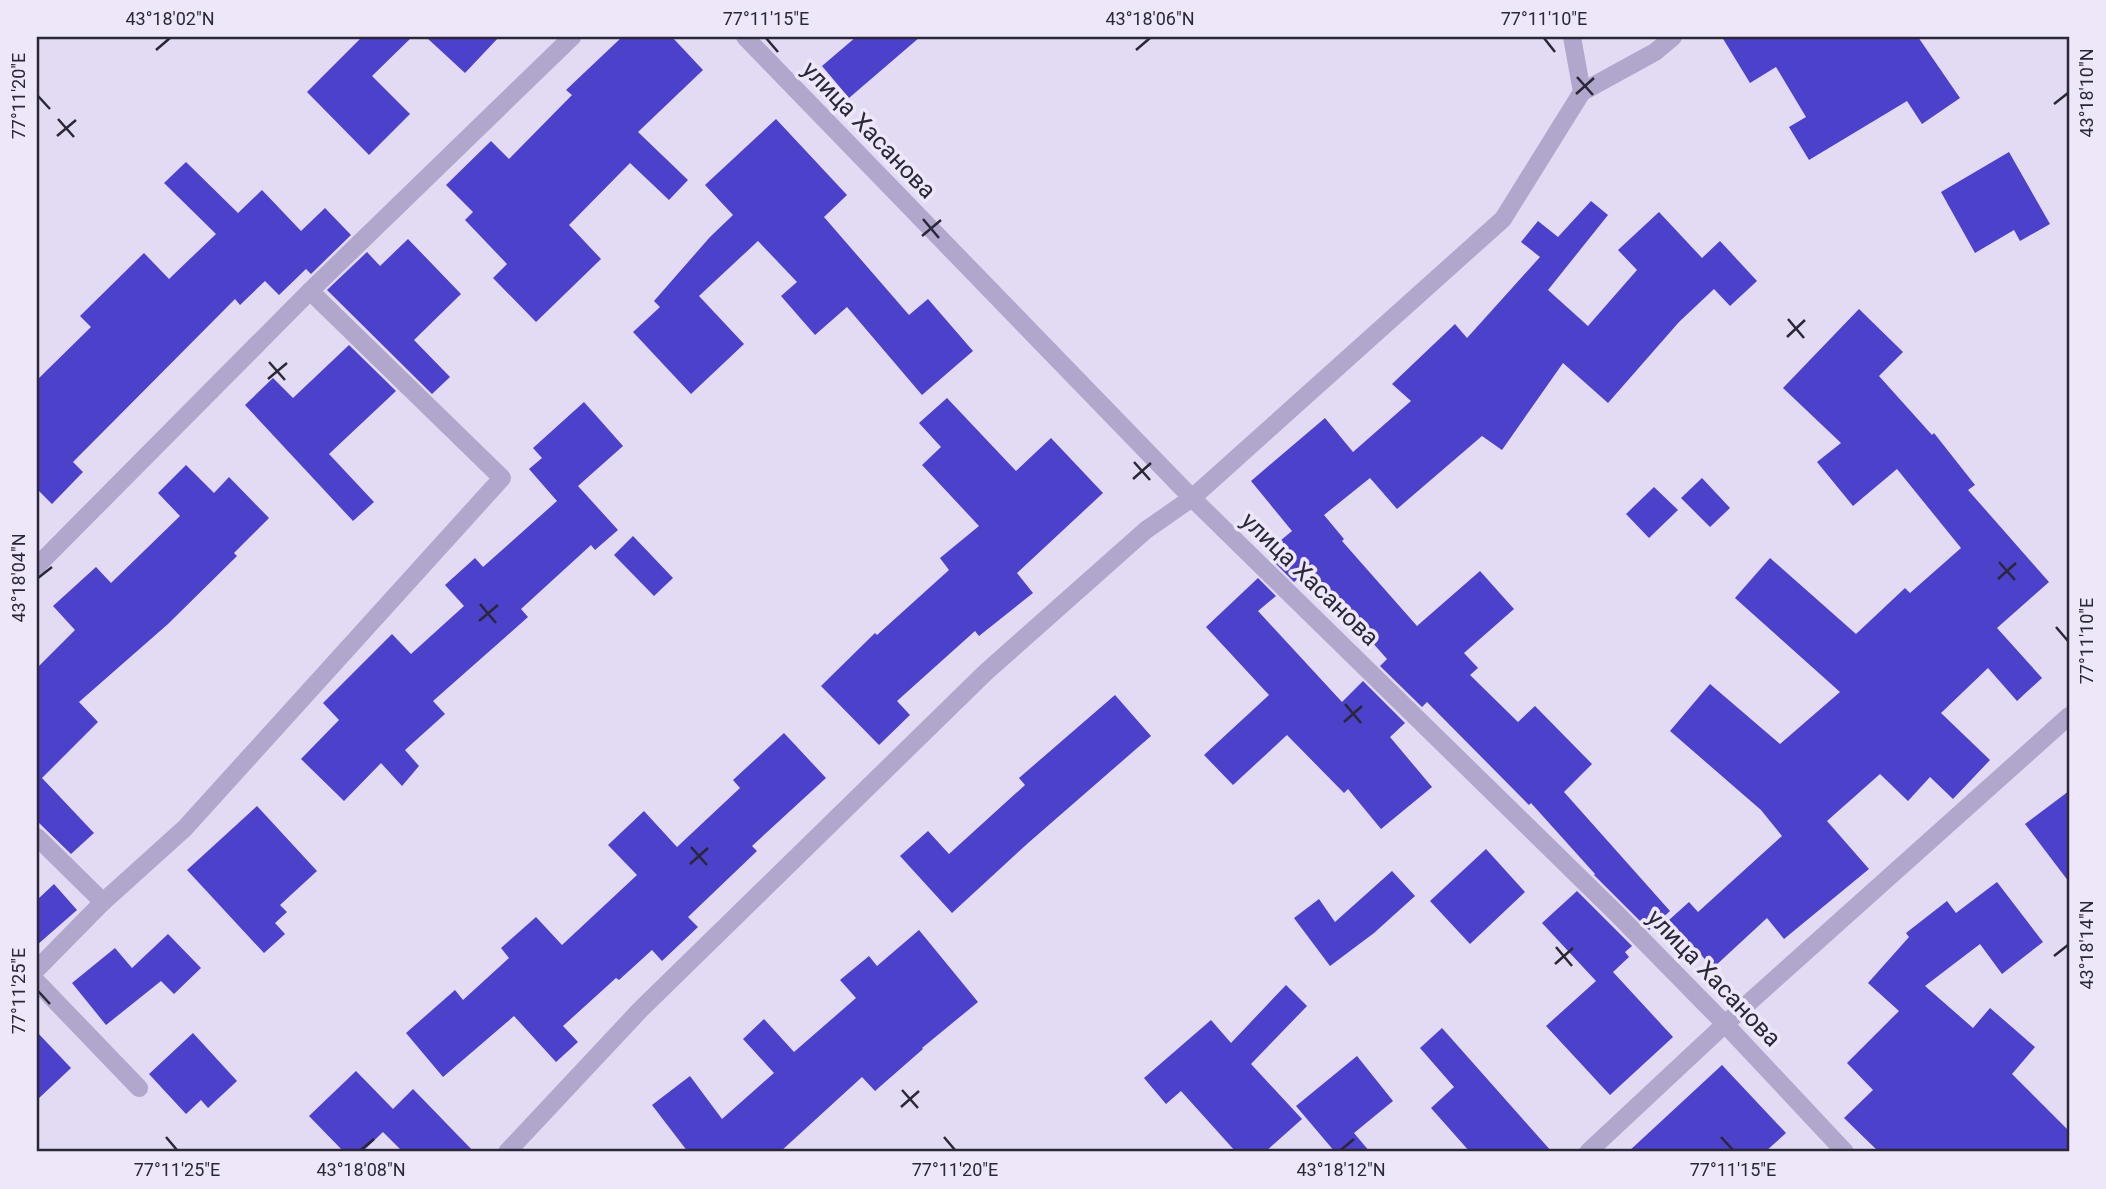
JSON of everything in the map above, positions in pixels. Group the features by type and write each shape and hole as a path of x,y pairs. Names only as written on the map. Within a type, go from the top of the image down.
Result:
{"street":[{"path":"37,566 310,291 572,37"},
{"name":"улица Хасанова","path":"745,37 1192,498 1616,913 1846,1152"},
{"path":"1572,37 1582,92"},
{"path":"507,1152 640,1010 986,672 1146,530 1192,498 1503,219 1582,92 1654,51 1673,37"},
{"path":"37,969 103,902 185,828 502,478 310,291"},
{"path":"1588,1152 1725,1024 2069,716"},
{"path":"37,837 103,902"},
{"path":"37,982 139,1088"}],"building":[{"path":"362,37 412,37 372,76 410,114 369,155 307,92"},
{"path":"426,37 499,37 465,73"},
{"path":"622,37 672,37 703,70 638,132 688,180 669,200 630,163 569,225 601,259 536,322 493,278 507,264 465,220 473,212 446,185 491,141 509,159 572,95 566,90"},
{"path":"856,37 920,37 849,98 822,66"},
{"path":"1722,37 1918,37 1960,98 1922,124 1907,101 1809,160 1789,127 1806,117 1776,67 1750,83"},
{"path":"776,119 847,195 824,217 909,315 928,299 973,351 922,395 847,307 815,335 781,296 797,282 758,241 699,296 744,344 691,394 633,332 660,307 654,301 733,215 705,185"},
{"path":"2009,152 2050,224 2020,241 2014,230 1975,253 1941,192"},
{"path":"186,162 238,213 262,190 301,231 325,208 351,235 311,274 306,269 279,295 265,281 240,305 235,299 73,462 83,472 52,504 37,489 37,380 91,327 80,316 144,253 169,279 216,234 164,183"},
{"path":"1591,201 1608,215 1548,290 1588,326 1637,270 1618,250 1659,212 1702,258 1720,241 1757,281 1730,306 1714,289 1679,322 1608,403 1563,363 1502,450 1482,436 1397,509 1370,478 1324,515 1344,539 1342,541 1417,626 1480,571 1514,609 1464,653 1478,668 1470,675 1518,722 1535,706 1592,764 1564,792 1670,911 1649,930 1594,875 1531,803 1529,805 1427,702 1422,707 1380,666 1387,659 1308,570 1294,582 1275,563 1277,560 1269,550 1292,531 1251,481 1325,418 1353,452 1411,401 1392,384 1455,324 1467,338 1540,257 1521,242 1538,221 1558,237"},
{"path":"408,239 461,294 414,340 450,377 432,394 327,290 367,252 380,266"},
{"path":"1859,309 1903,352 1879,376 1932,435 1934,433 1975,485 1968,490 2049,582 1997,628 2042,678 2017,701 1988,668 1941,713 1990,760 1953,799 1930,777 1908,801 1880,774 1827,821 1869,869 1784,939 1767,918 1713,968 1669,920 1689,902 1698,912 1782,836 1761,810 1670,731 1710,684 1780,744 1840,692 1735,598 1770,558 1856,634 1905,588 1910,593 1961,548 1897,469 1853,506 1817,462 1841,443 1783,388"},
{"path":"349,345 396,391 329,454 374,502 353,521 245,405 273,378 293,398"},
{"path":"947,398 1016,471 1051,438 1103,493 1017,573 1033,593 979,636 975,631 897,701 910,715 879,745 821,686 875,633 877,635 949,570 940,558 979,526 922,465 941,447 919,423"},
{"path":"584,402 623,446 578,486 618,530 595,550 591,545 521,609 528,617 433,701 445,714 405,750 419,766 402,786 381,763 344,801 301,759 339,720 323,703 392,634 411,654 464,606 445,585 475,558 483,567 557,501 529,469 542,458 533,448"},
{"path":"186,465 214,493 229,477 269,518 234,553 237,556 168,624 79,702 98,722 42,778 94,833 71,854 37,821 37,668 75,630 53,606 96,567 111,583 180,516 158,493"},
{"path":"1702,478 1730,508 1710,527 1681,498"},
{"path":"1654,487 1678,510 1649,538 1626,514"},
{"path":"633,536 673,578 654,596 614,555"},
{"path":"1258,578 1276,596 1258,611 1342,702 1363,681 1405,723 1390,737 1432,787 1381,829 1348,789 1344,793 1287,735 1233,785 1204,755 1269,695 1206,627"},
{"path":"1115,695 1151,736 952,913 900,856 928,831 949,854 1025,785 1019,778"},
{"path":"784,733 826,778 752,846 757,851 688,917 698,927 662,961 652,950 563,1026 578,1042 556,1062 514,1016 443,1077 406,1033 455,990 463,1000 509,958 501,948 536,917 562,945 637,875 608,845 644,811 677,847 740,788 733,780"},
{"path":"2069,791 2069,882 2025,824"},
{"path":"257,806 317,871 280,905 287,912 275,923 285,934 264,953 187,870"},
{"path":"1486,849 1525,892 1470,944 1430,901"},
{"path":"1392,871 1415,896 1374,933 1330,966 1294,918 1319,899 1335,922"},
{"path":"1997,882 2043,942 2002,974 1980,944 1925,986 1973,1028 1990,1008 2035,1047 2012,1074 2069,1131 2069,1152 1879,1152 1844,1118 1873,1090 1847,1063 1899,1011 1868,983 1909,937 1906,933 1947,901 1956,913"},
{"path":"54,884 77,910 37,945 37,900"},
{"path":"1577,891 1632,946 1625,952 1629,957 1613,972 1673,1037 1610,1095 1546,1026 1596,981 1542,923"},
{"path":"919,930 978,1002 875,1091 862,1077 780,1152 688,1152 652,1105 690,1076 722,1119 774,1073 743,1039 764,1019 794,1052 856,998 840,980 869,956 877,966"},
{"path":"168,934 201,968 174,994 161,981 106,1025 72,983 115,948 132,968"},
{"path":"1286,985 1307,1006 1251,1064 1302,1119 1265,1152 1236,1152 1181,1091 1166,1104 1144,1078 1211,1020 1231,1043"},
{"path":"1442,1028 1552,1152 1470,1152 1431,1108 1454,1087 1420,1048"},
{"path":"37,1032 71,1068 37,1100"},
{"path":"193,1033 237,1081 208,1108 201,1100 186,1114 149,1074"},
{"path":"1357,1056 1393,1101 1354,1133 1370,1152 1335,1152 1296,1106"},
{"path":"1722,1065 1786,1133 1765,1152 1628,1152"},
{"path":"356,1071 393,1109 413,1089 474,1152 403,1152 383,1132 362,1152 344,1152 309,1116"}]}
